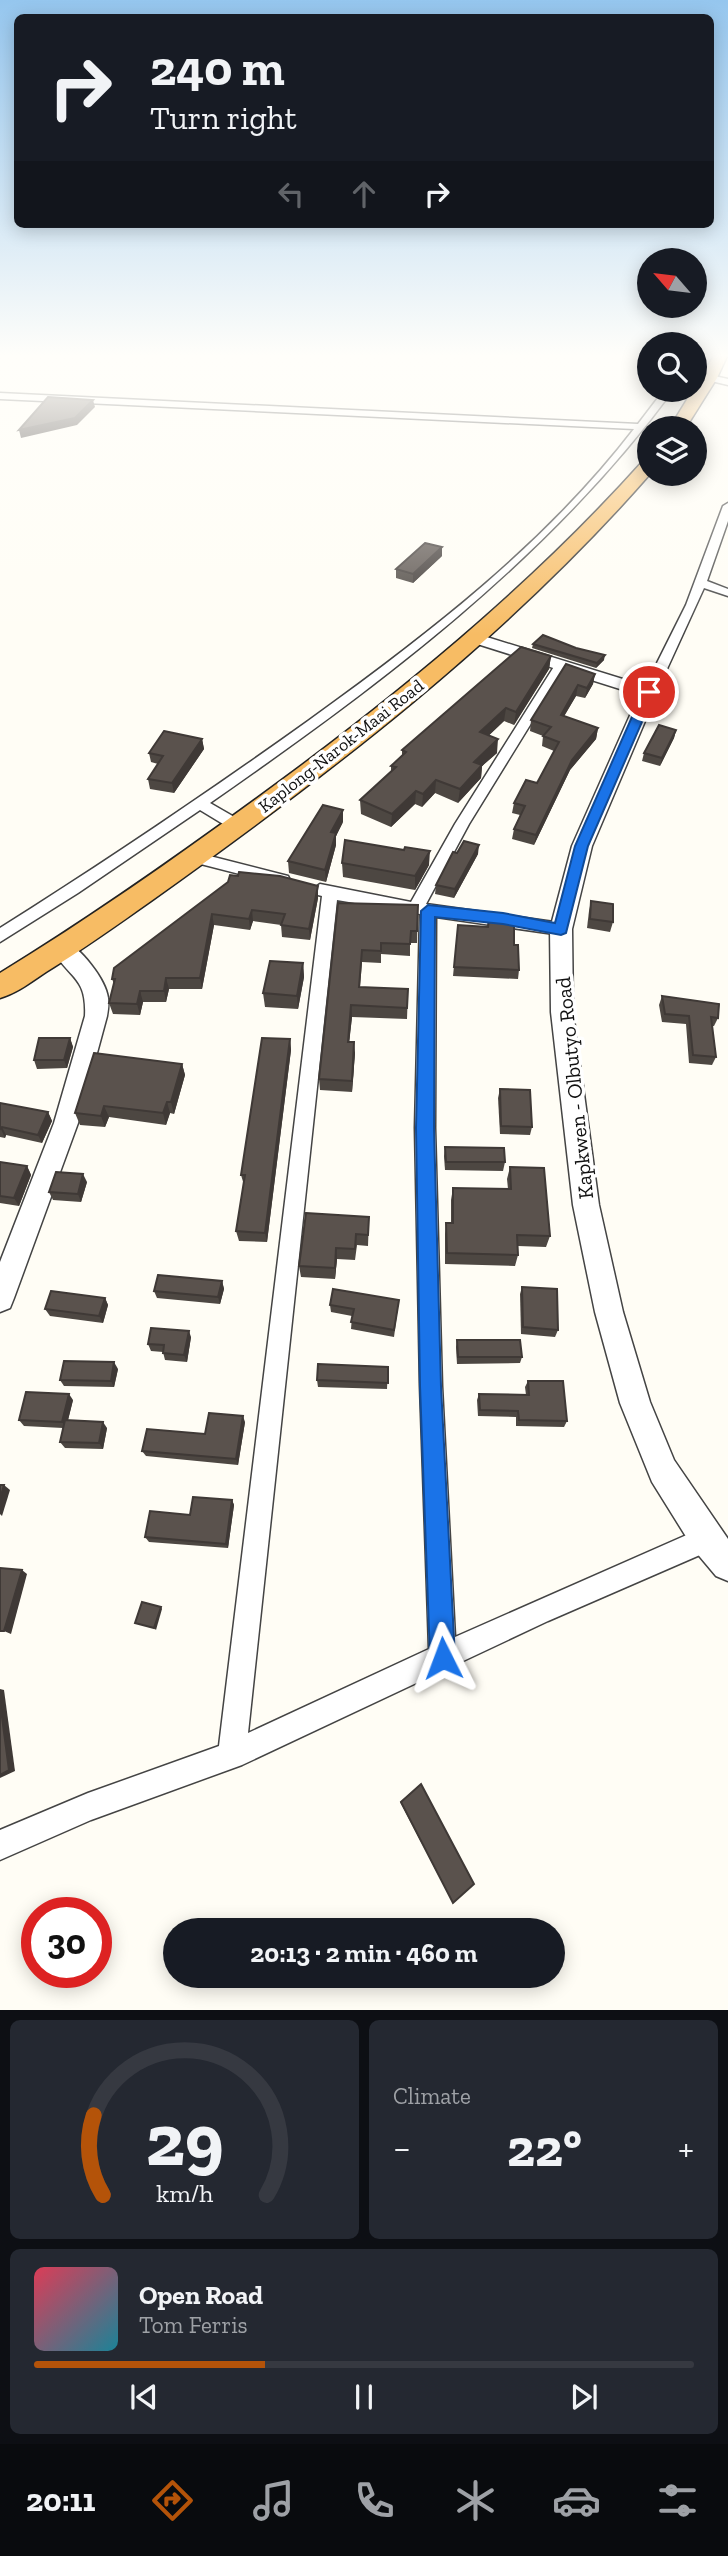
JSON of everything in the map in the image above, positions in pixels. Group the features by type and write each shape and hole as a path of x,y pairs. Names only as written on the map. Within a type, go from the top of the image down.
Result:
{"highway":[{"name":"Kaplong-Narok-Maai Road","path":"0,988 63,949 238,826 477,639 494,602 599,523 637,479"}],"street":[{"path":"0,936 201,804 368,684 494,602 574,503 623,448"},
{"path":"477,639 649,692 692,605 728,506"},
{"path":"700,582 728,593"},
{"path":"443,1658 431,1386 422,909 462,824 561,665"},
{"name":"Kapkwen - Olbutyo Road","path":"649,692 582,846 561,929 562,1012 584,1191 609,1312 635,1402 663,1471 707,1539 728,1564"},
{"path":"201,804 238,826"},
{"path":"194,857 330,892 422,909 503,918 561,929"},
{"path":"232,1755 330,892"},
{"path":"0,1298 66,1123 96,1016 97,998 92,982 63,949"},
{"path":"0,1844 88,1807 232,1755 707,1539"}],"building":[{"path":"425,543 442,547 413,574 396,569"},
{"path":"543,635 576,648 605,655 597,663 533,644"},
{"path":"521,647 551,656 516,712 506,708 480,732 498,739 474,762 482,765 460,789 436,780 423,794 416,791 392,814 360,800 396,767 391,766 406,752 402,750"},
{"path":"566,664 595,674 587,688 578,685 561,715 598,728 572,760 536,835 514,829 525,806 514,803 526,780 537,783 559,742 543,736 551,727 531,720"},
{"path":"659,725 676,730 662,758 644,753"},
{"path":"164,731 202,739 172,783 148,779 163,756 149,753"},
{"path":"323,805 343,810 331,832 336,833 325,870 288,861"},
{"path":"345,840 404,850 405,847 430,851 415,876 342,863"},
{"path":"464,841 479,845 455,889 436,885 453,852 457,853"},
{"path":"239,872 280,876 318,886 309,929 281,925 285,914 252,910 249,919 212,914 200,978 166,978 164,991 140,991 137,1004 109,1003 115,979 112,979 114,968 228,882 230,875 238,876"},
{"path":"591,901 613,904 613,922 590,919"},
{"path":"338,903 418,905 417,931 411,931 410,944 381,943 381,951 362,950 359,987 408,989 407,1008 351,1005 348,1042 354,1042 352,1081 319,1079"},
{"path":"489,918 514,922 514,945 518,945 519,970 454,967 458,925 488,927"},
{"path":"270,961 303,963 297,996 263,993"},
{"path":"662,996 719,1004 718,1018 711,1017 716,1057 693,1055 689,1016 665,1014"},
{"path":"39,1038 70,1038 64,1060 34,1060"},
{"path":"262,1038 290,1039 265,1233 236,1231 245,1175 241,1175"},
{"path":"94,1053 182,1064 171,1102 167,1102 163,1113 104,1106 101,1116 75,1113"},
{"path":"500,1089 530,1090 532,1127 501,1126"},
{"path":"0,1103 48,1112 38,1135 2,1127 0,1129"},
{"path":"445,1147 504,1148 505,1162 446,1162"},
{"path":"0,1162 27,1166 14,1198 0,1196"},
{"path":"510,1167 544,1168 550,1236 517,1235 518,1255 447,1253 446,1223 453,1223 453,1188 511,1189"},
{"path":"56,1172 83,1174 78,1194 49,1192"},
{"path":"306,1213 369,1217 368,1235 356,1234 355,1249 336,1248 335,1268 299,1266"},
{"path":"158,1275 222,1281 218,1297 154,1291"},
{"path":"522,1287 557,1289 558,1330 523,1327"},
{"path":"333,1289 399,1300 394,1330 351,1322 354,1309 330,1305"},
{"path":"51,1291 105,1298 99,1316 45,1309"},
{"path":"151,1328 189,1331 184,1355 163,1353 164,1345 148,1344"},
{"path":"457,1340 520,1340 522,1357 458,1357"},
{"path":"64,1361 114,1362 111,1381 60,1380"},
{"path":"318,1364 388,1367 388,1383 317,1380"},
{"path":"528,1381 563,1381 567,1421 519,1420 518,1411 480,1410 479,1394 529,1395"},
{"path":"26,1392 69,1394 62,1422 19,1420"},
{"path":"209,1413 243,1416 236,1459 142,1451 147,1429 205,1434"},
{"path":"65,1420 103,1422 99,1443 60,1442"},
{"path":"193,1497 232,1500 226,1544 145,1537 150,1511 190,1515"},
{"path":"0,1568 22,1570 4,1631 0,1631"},
{"path":"142,1602 161,1607 154,1628 135,1623"},
{"path":"0,1702 9,1770 0,1775"},
{"path":"421,1784 474,1884 453,1903 401,1802"}],"route":[{"path":"443,1658 431,1386 425,1128 428,911 503,918 561,929 582,846 649,692"}]}
